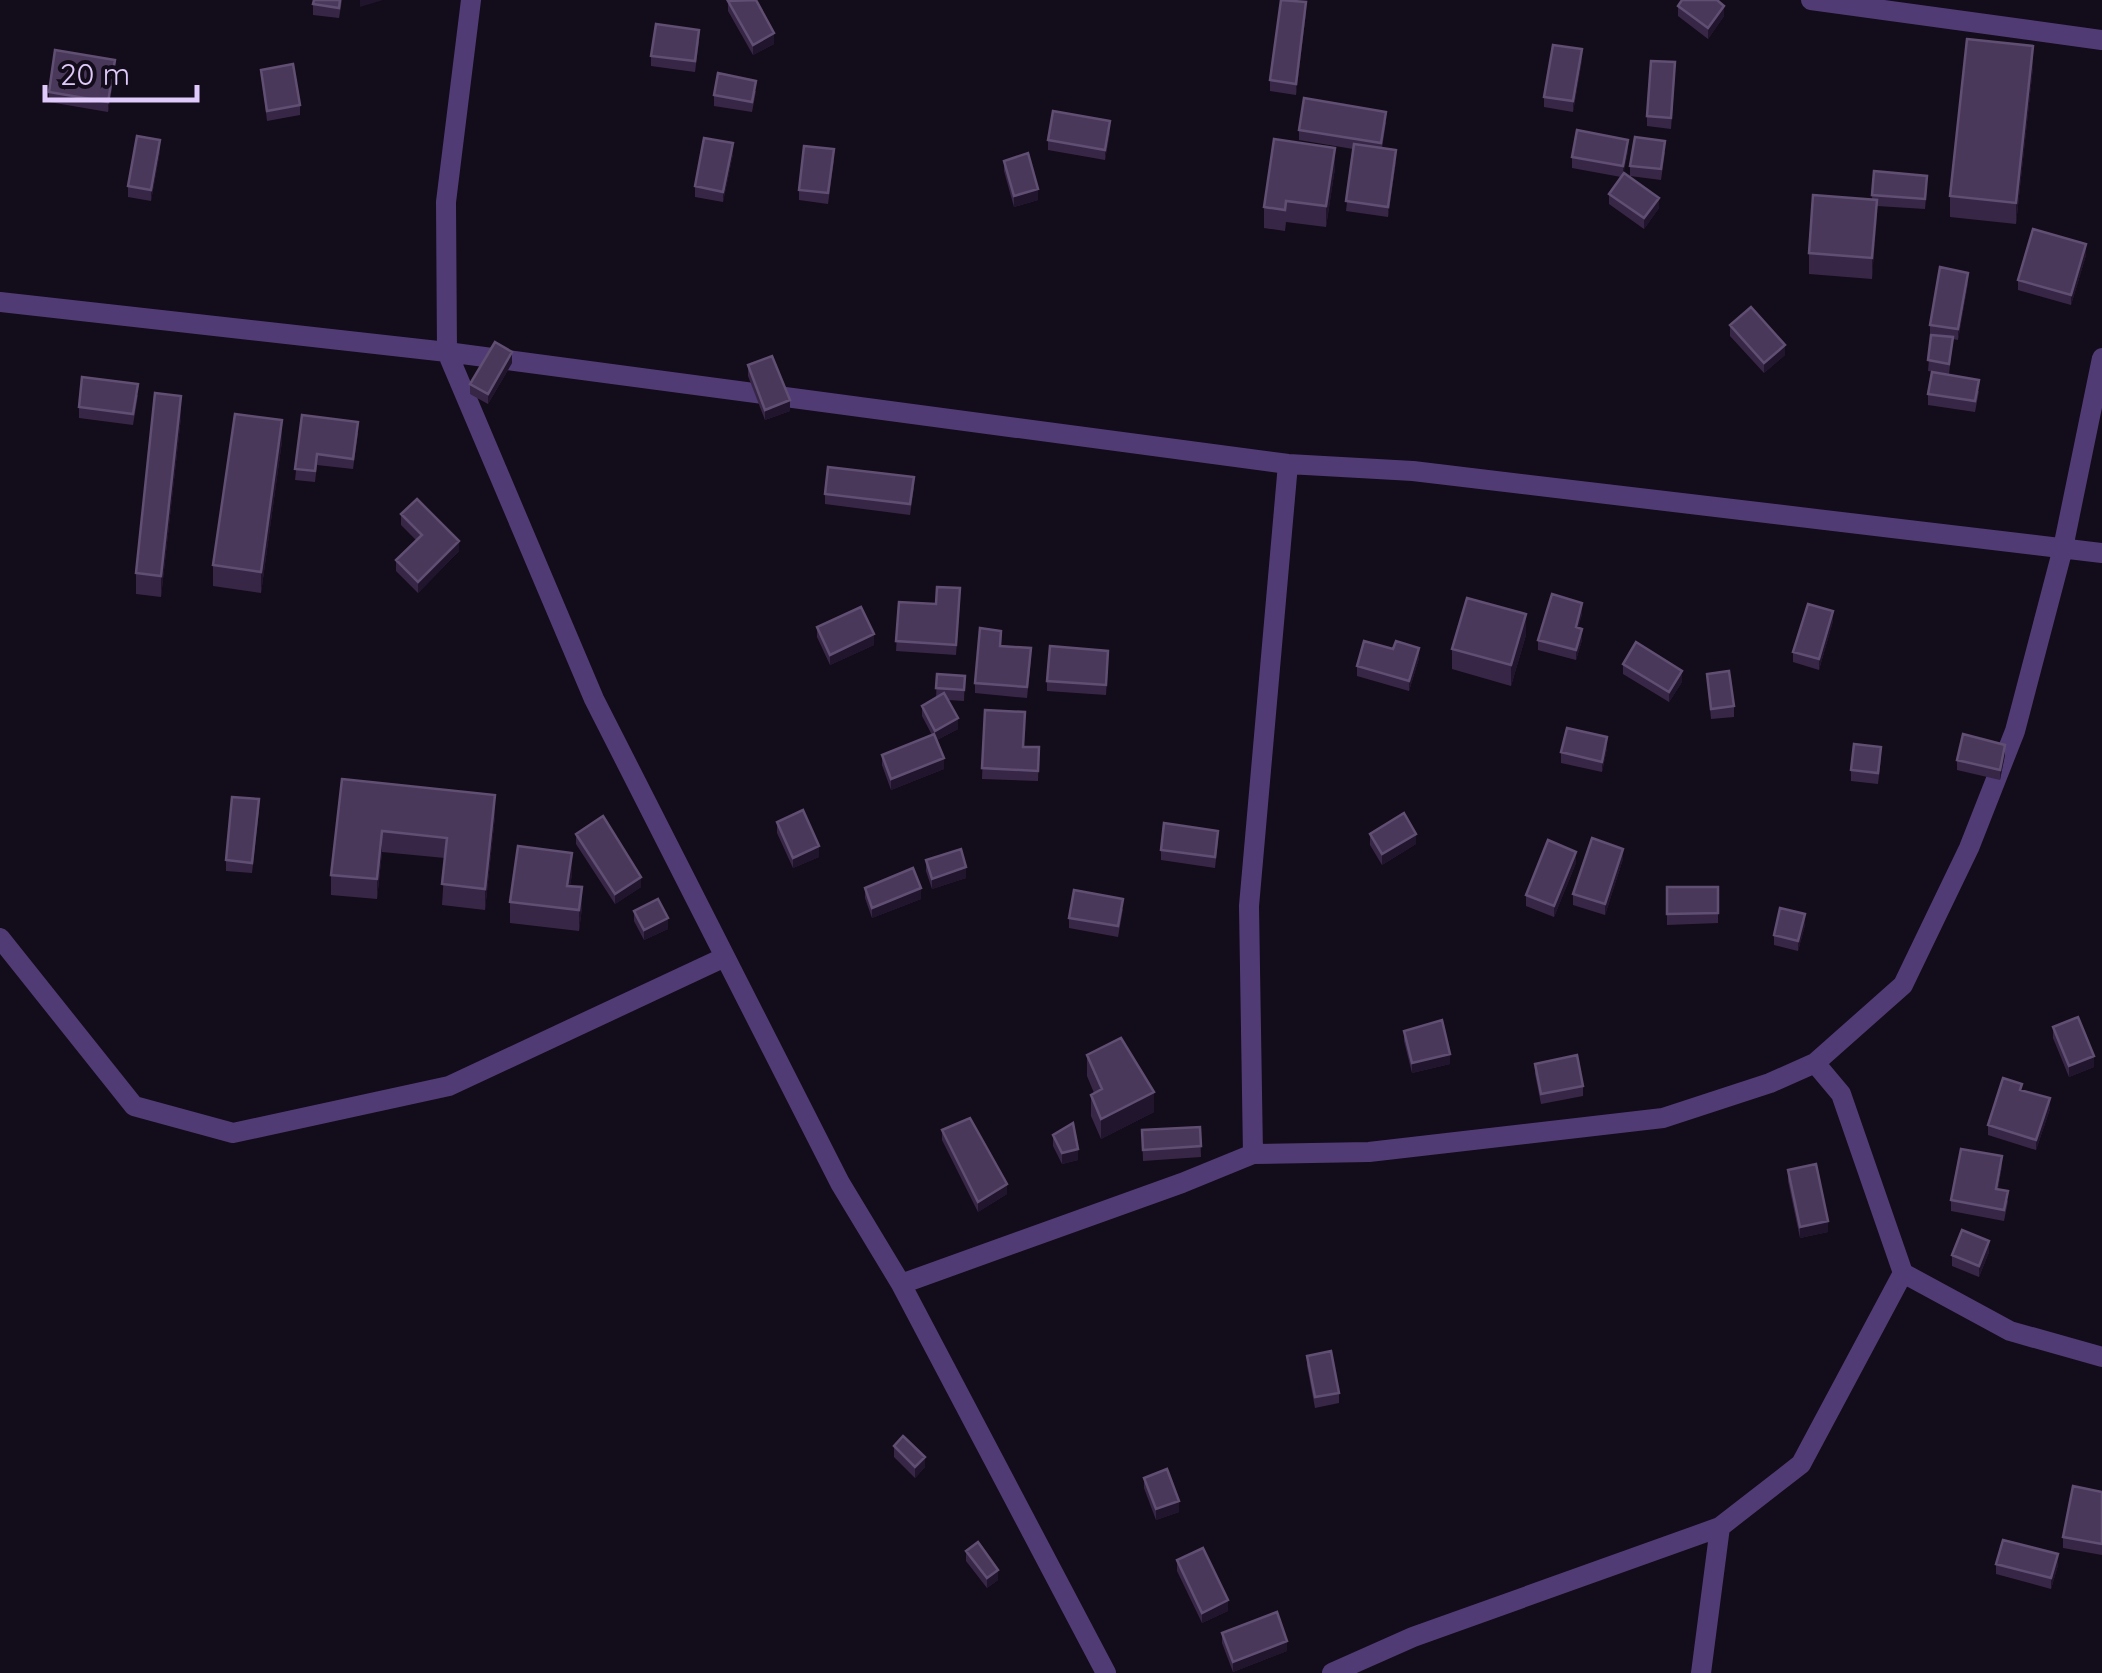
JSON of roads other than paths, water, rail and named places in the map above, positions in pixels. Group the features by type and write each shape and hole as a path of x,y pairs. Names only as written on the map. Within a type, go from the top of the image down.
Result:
{"street":[{"path":"471,0 446,202 447,352 594,699 840,1182 902,1284 1106,1673"},
{"path":"1811,0 2102,40"},
{"path":"0,302 447,352 1288,464 1413,471 2102,553"},
{"path":"902,1284 1253,1154 1369,1152 1662,1118 1770,1083 1815,1063 1903,985 1961,865 2015,731 2063,548 2102,358"},
{"path":"1253,1154 1249,906 1288,464"},
{"path":"0,938 134,1106 233,1133 449,1086 725,957"},
{"path":"1815,1063 1842,1094 1903,1273 2010,1331 2102,1357"},
{"path":"1332,1673 1413,1637 1720,1526 1801,1464 1903,1273"},
{"path":"1701,1673 1720,1526"}]}
